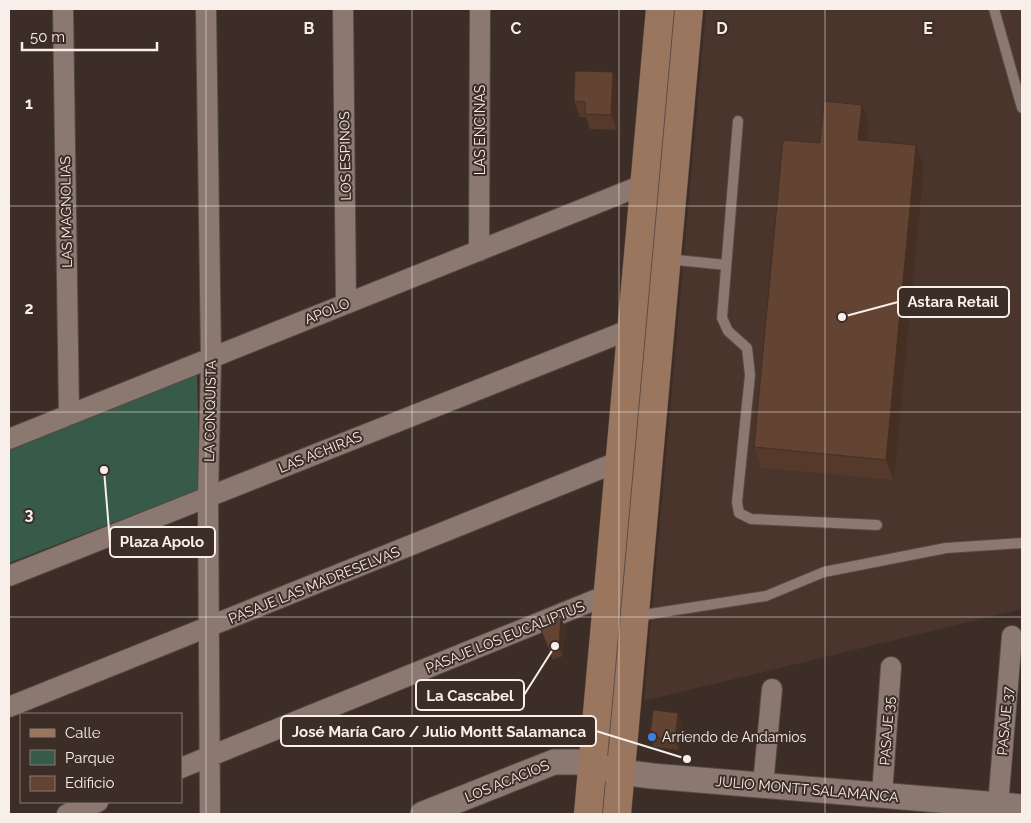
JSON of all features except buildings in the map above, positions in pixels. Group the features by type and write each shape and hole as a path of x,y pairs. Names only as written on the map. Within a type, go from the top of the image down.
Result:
{"main road":[{"path":"588,814 660,9"},
{"path":"617,814 689,9"},
{"path":"653,86 681,87"}],"street":[{"name":"LAS MAGNOLIAS","path":"63,9 69,415"},
{"name":"LA CONQUISTA","path":"206,9 211,358 208,496 210,814"},
{"name":"LOS ESPINOS","path":"343,9 346,304"},
{"name":"LAS ENCINAS","path":"479,250 480,9"},
{"name":"APOLO","path":"9,439 644,184"},
{"name":"LAS ACHIRAS","path":"9,576 631,329"},
{"name":"PASAJE LAS MADRESELVAS","path":"9,707 620,461"},
{"name":"PASAJE LOS EUCALIPTUS","path":"182,768 607,595"},
{"name":"PASAJE 37","path":"1012,636 1014,808"},
{"name":"PASAJE 35","path":"892,667 896,802"},
{"path":"764,776 772,689"},
{"name":"LOS ACACIOS","path":"423,814 554,762 568,761 592,765"},
{"name":"JULIO MONTT SALAMANCA","path":"592,765 621,772 764,776 896,802 1014,808"},
{"path":"67,814 95,803"}],"lane":[{"path":"994,9 1022,108"},
{"path":"738,121 722,318 728,331 747,348 750,360 737,502 740,513 751,519 877,525"},
{"path":"667,259 726,265"},
{"path":"635,617 766,596 824,572 946,548 1022,543"}],"shaded area":[{"path":"706,9 1022,9 1022,609 644,701"}],"green space":[{"path":"197,374 200,489 9,563 9,450"}],"place":[{"name":"Astara Retail","path":"842,317"},
{"name":"Plaza Apolo","path":"104,470"},
{"name":"La Cascabel","path":"555,646"},
{"name":"Arriendo de Andamios","path":"652,737"},
{"name":"José María Caro / Julio Montt Salamanca","path":"687,759"}]}
